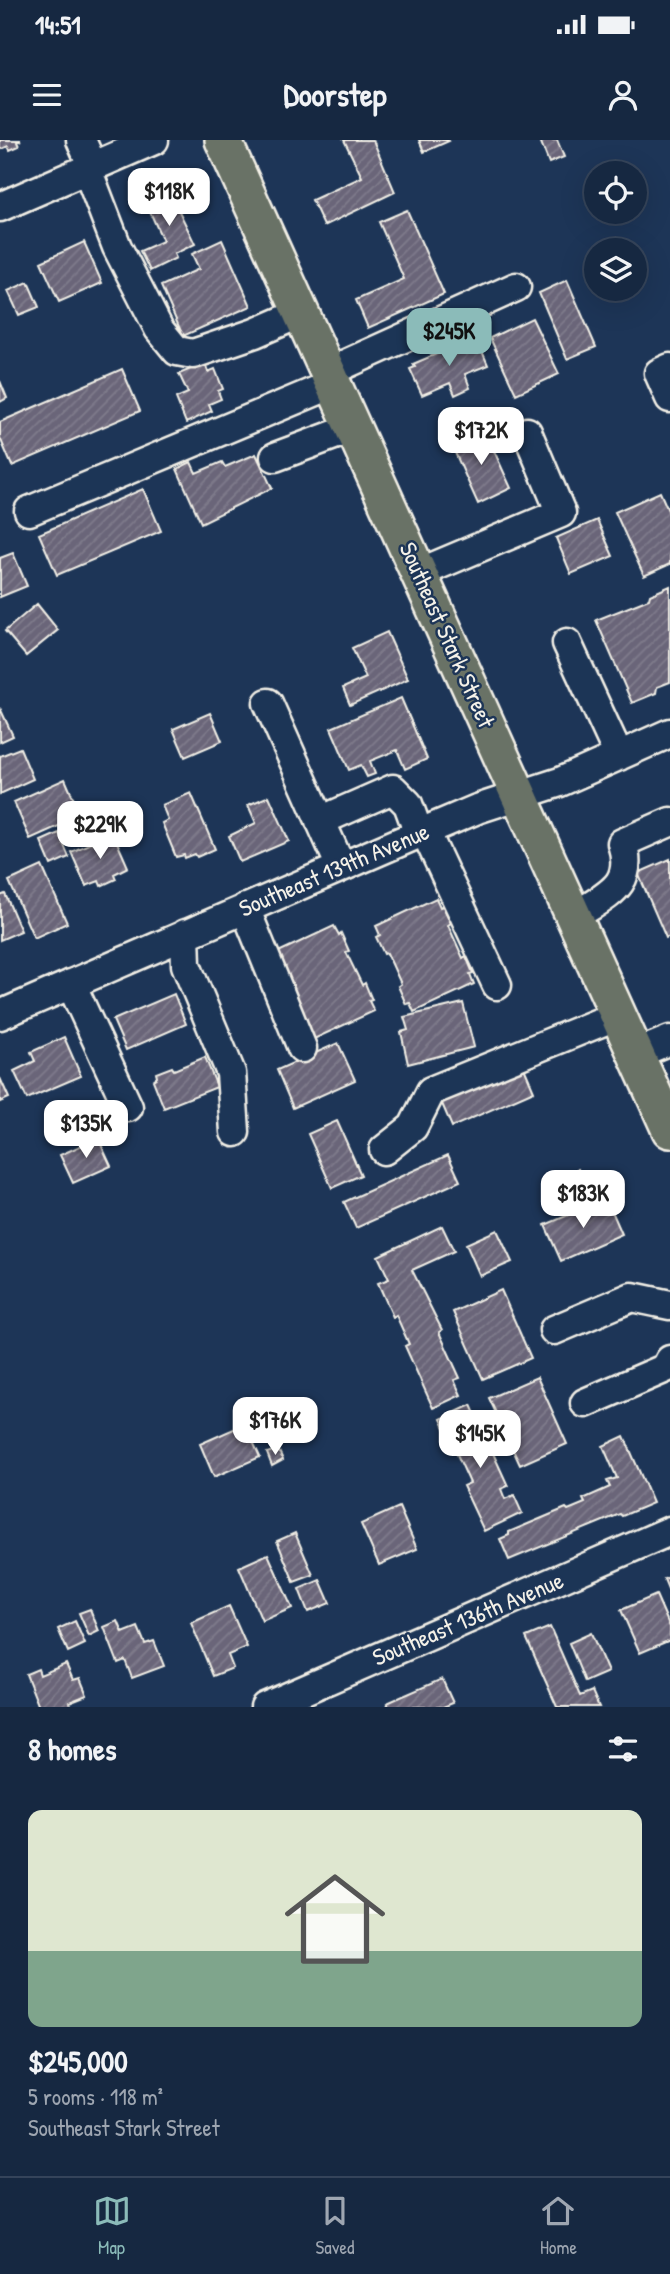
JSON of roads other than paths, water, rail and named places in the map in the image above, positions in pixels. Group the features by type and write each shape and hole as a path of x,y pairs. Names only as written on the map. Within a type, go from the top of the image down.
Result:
{"main road":[{"name":"Southeast Stark Street","path":"223,140 670,1130"}],"street":[{"path":"81,140 117,247 159,330 177,351 194,354 255,333 301,313"},
{"path":"0,207 155,140"},
{"path":"29,511 330,378 516,287"},
{"path":"670,368 659,373 670,398"},
{"path":"275,457 353,428"},
{"path":"419,573 561,513 527,432"},
{"path":"567,643 619,756"},
{"path":"268,703 341,867"},
{"name":"Southeast 139th Avenue","path":"3,1007 72,984 422,832 477,809 560,782 670,733"},
{"path":"320,821 393,789 408,804 497,985"},
{"path":"574,917 616,888 626,874 626,856 622,844 670,822"},
{"path":"245,908 302,1048"},
{"path":"185,934 186,965 231,1073 235,1132"},
{"path":"72,984 128,1107"},
{"path":"384,1150 413,1127 431,1091 618,1016"},
{"path":"636,1054 670,1040"},
{"path":"554,1330 632,1297 670,1305"},
{"path":"585,1404 666,1368 670,1360"},
{"name":"Southeast 136th Avenue","path":"265,1707 670,1531"}]}
